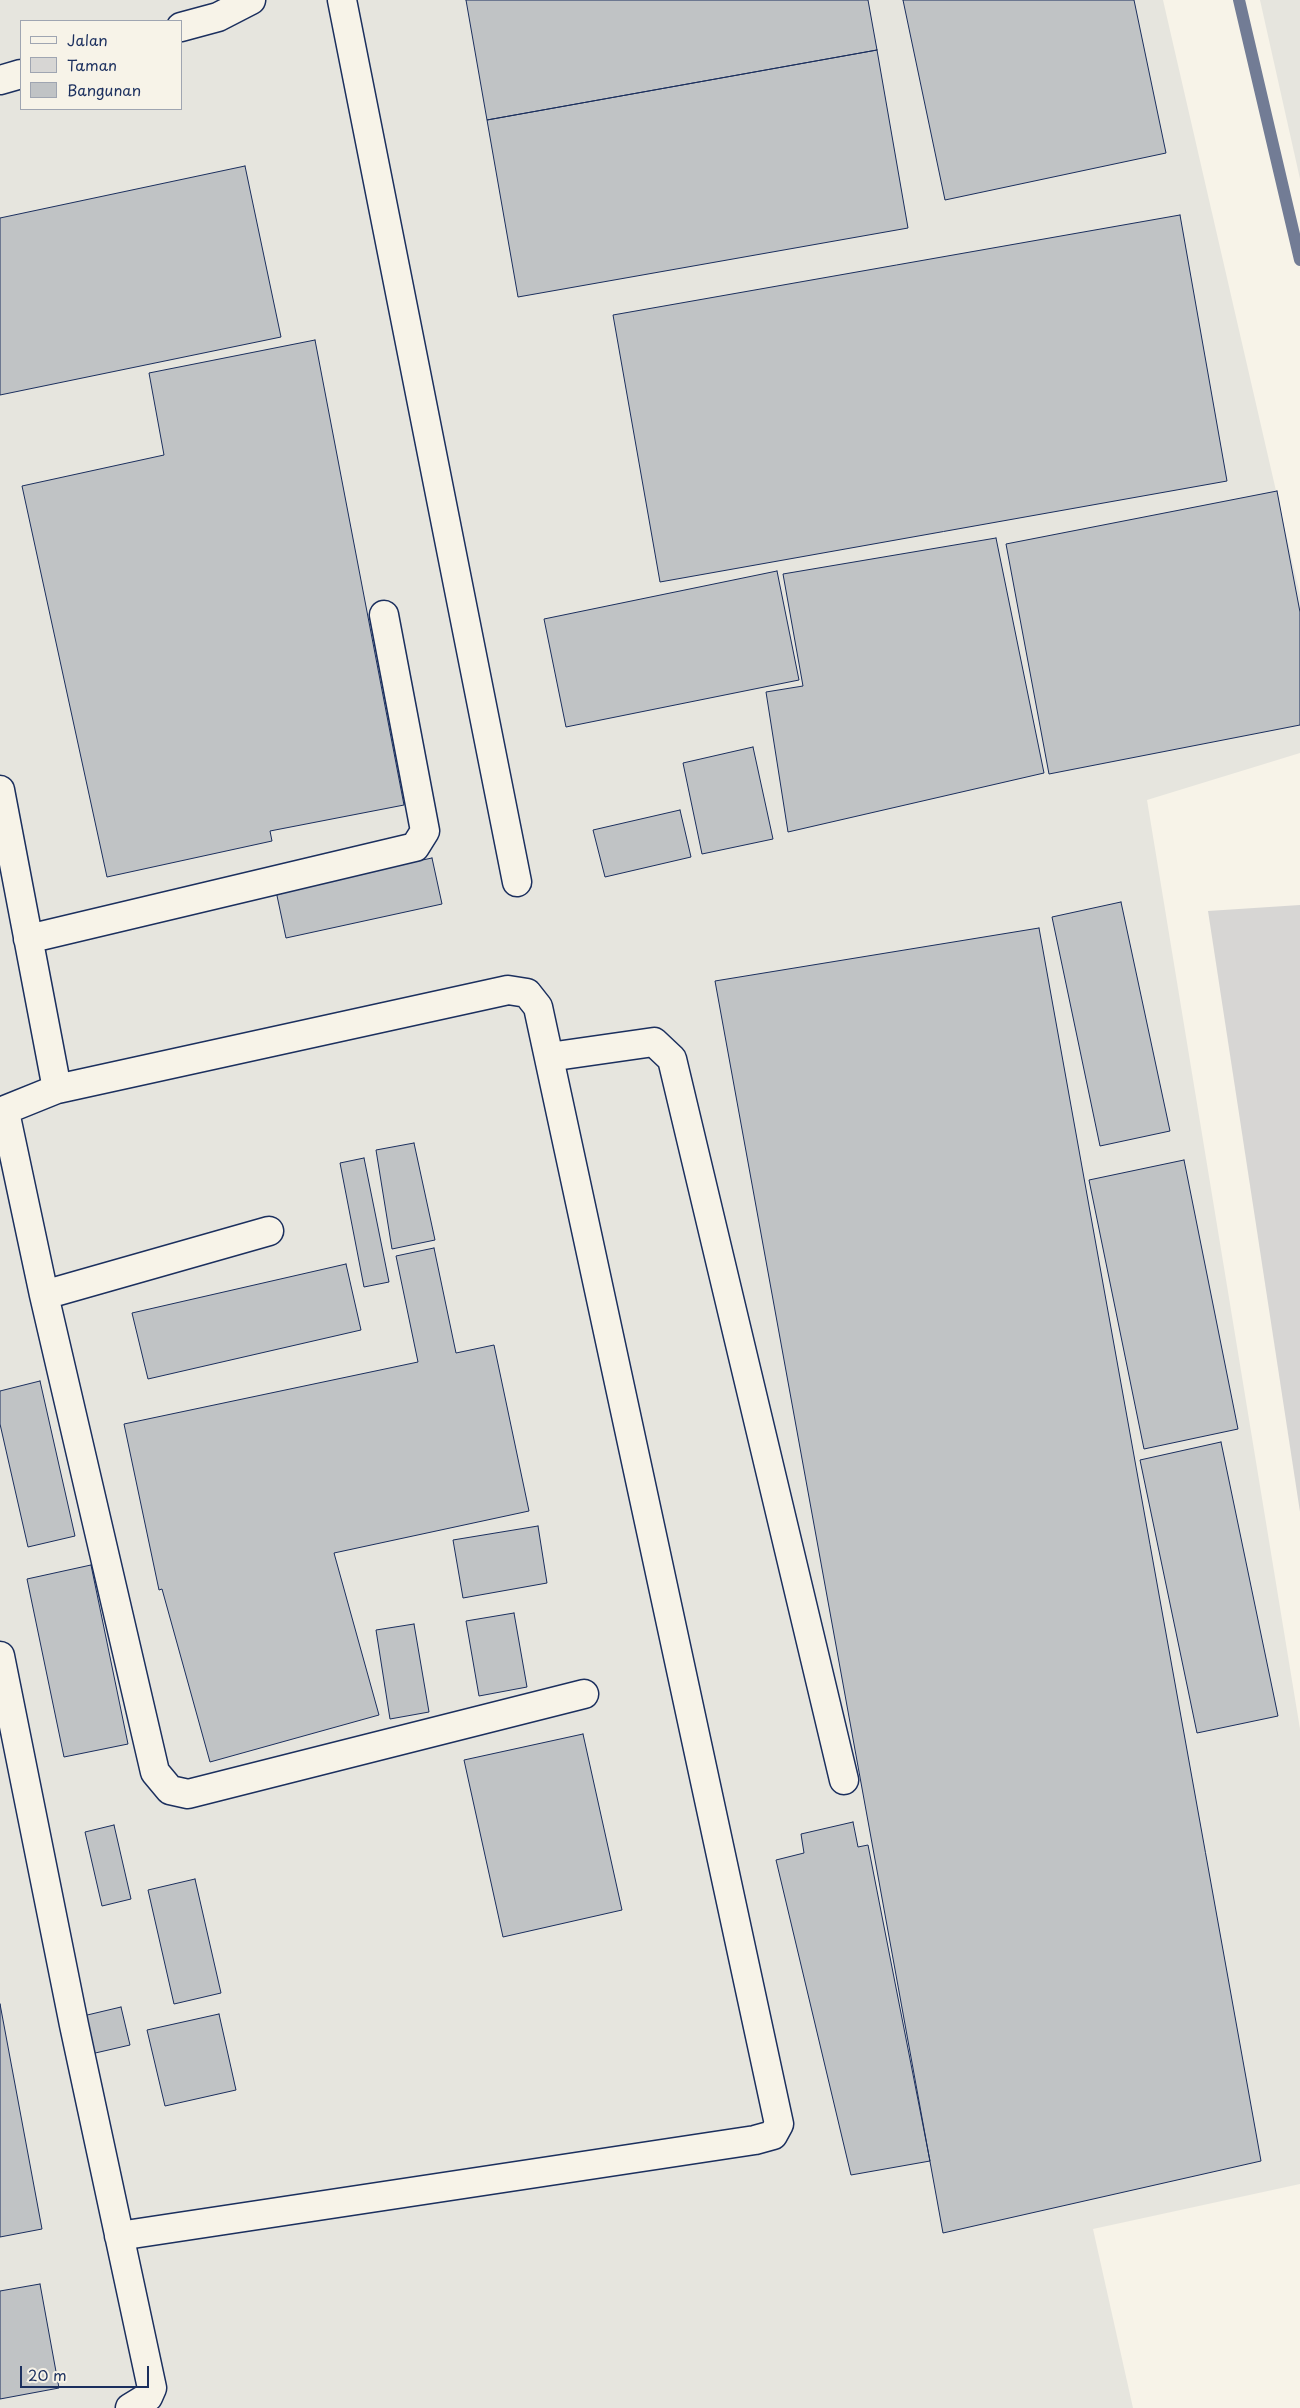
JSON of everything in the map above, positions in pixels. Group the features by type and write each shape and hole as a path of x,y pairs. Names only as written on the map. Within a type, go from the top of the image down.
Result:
{"street":[{"path":"182,27 218,17 251,0"},
{"path":"342,0 517,882"},
{"path":"0,80 20,74"},
{"path":"28,940 415,847 425,831 384,615"},
{"path":"0,790 57,1089"},
{"path":"119,2236 755,2140 773,2136 779,2124 538,1007 527,993 508,990 57,1089 3,1112 155,1772 170,1790 188,1794 584,1694"},
{"path":"550,1057 654,1042 672,1059 844,1780"},
{"path":"44,1295 269,1230"},
{"path":"0,1656 74,2025 152,2388 148,2398 130,2408"}],"shaded area":[{"path":"0,0 1163,0 1300,595 1300,753 1147,800 1300,1729 1300,2184 1093,2229 1133,2408 0,2408"},
{"path":"1260,0 1300,0 1300,179"}],"green space":[{"path":"1300,905 1300,1512 1208,911"}],"building":[{"path":"466,0 868,0 877,50 487,120"},
{"path":"903,0 1134,0 1166,153 945,200"},
{"path":"877,50 908,228 518,297 487,120"},
{"path":"245,166 281,337 0,395 0,218"},
{"path":"1180,215 1227,481 660,582 613,315"},
{"path":"315,340 404,805 270,831 272,841 107,877 22,486 164,455 149,373"},
{"path":"1277,491 1300,612 1300,725 1049,774 1006,544"},
{"path":"996,538 1044,773 788,832 766,692 803,686 783,574"},
{"path":"777,571 799,680 566,727 544,619"},
{"path":"753,747 773,839 702,854 683,763"},
{"path":"680,810 691,857 605,877 593,830"},
{"path":"432,858 442,904 286,938 276,891"},
{"path":"1121,902 1170,1131 1100,1146 1052,917"},
{"path":"1039,928 1261,2161 943,2233 715,981"},
{"path":"414,1143 435,1240 392,1249 376,1150"},
{"path":"364,1158 389,1282 364,1287 340,1163"},
{"path":"1184,1160 1238,1429 1144,1449 1089,1180"},
{"path":"434,1248 456,1353 494,1345 529,1511 334,1553 379,1715 210,1762 162,1589 159,1590 124,1424 418,1362 396,1256"},
{"path":"346,1264 361,1330 148,1379 132,1313"},
{"path":"40,1381 75,1536 28,1547 0,1424 0,1391"},
{"path":"1221,1442 1278,1716 1197,1733 1140,1460"},
{"path":"538,1526 547,1583 463,1598 453,1540"},
{"path":"91,1565 128,1744 64,1757 27,1579"},
{"path":"514,1613 527,1687 479,1696 466,1621"},
{"path":"414,1624 429,1712 390,1719 376,1630"},
{"path":"583,1734 622,1910 503,1937 464,1760"},
{"path":"853,1822 858,1847 868,1845 930,2161 851,2175 776,1860 804,1853 801,1834"},
{"path":"114,1825 131,1899 102,1906 85,1832"},
{"path":"195,1879 221,1993 174,2004 148,1890"},
{"path":"0,2004 42,2229 0,2237"},
{"path":"121,2007 130,2045 91,2054 83,2016"},
{"path":"219,2014 236,2090 165,2106 147,2030"},
{"path":"40,2284 59,2388 0,2399 0,2291"}],"waterway":[{"path":"1239,0 1300,260"}]}
